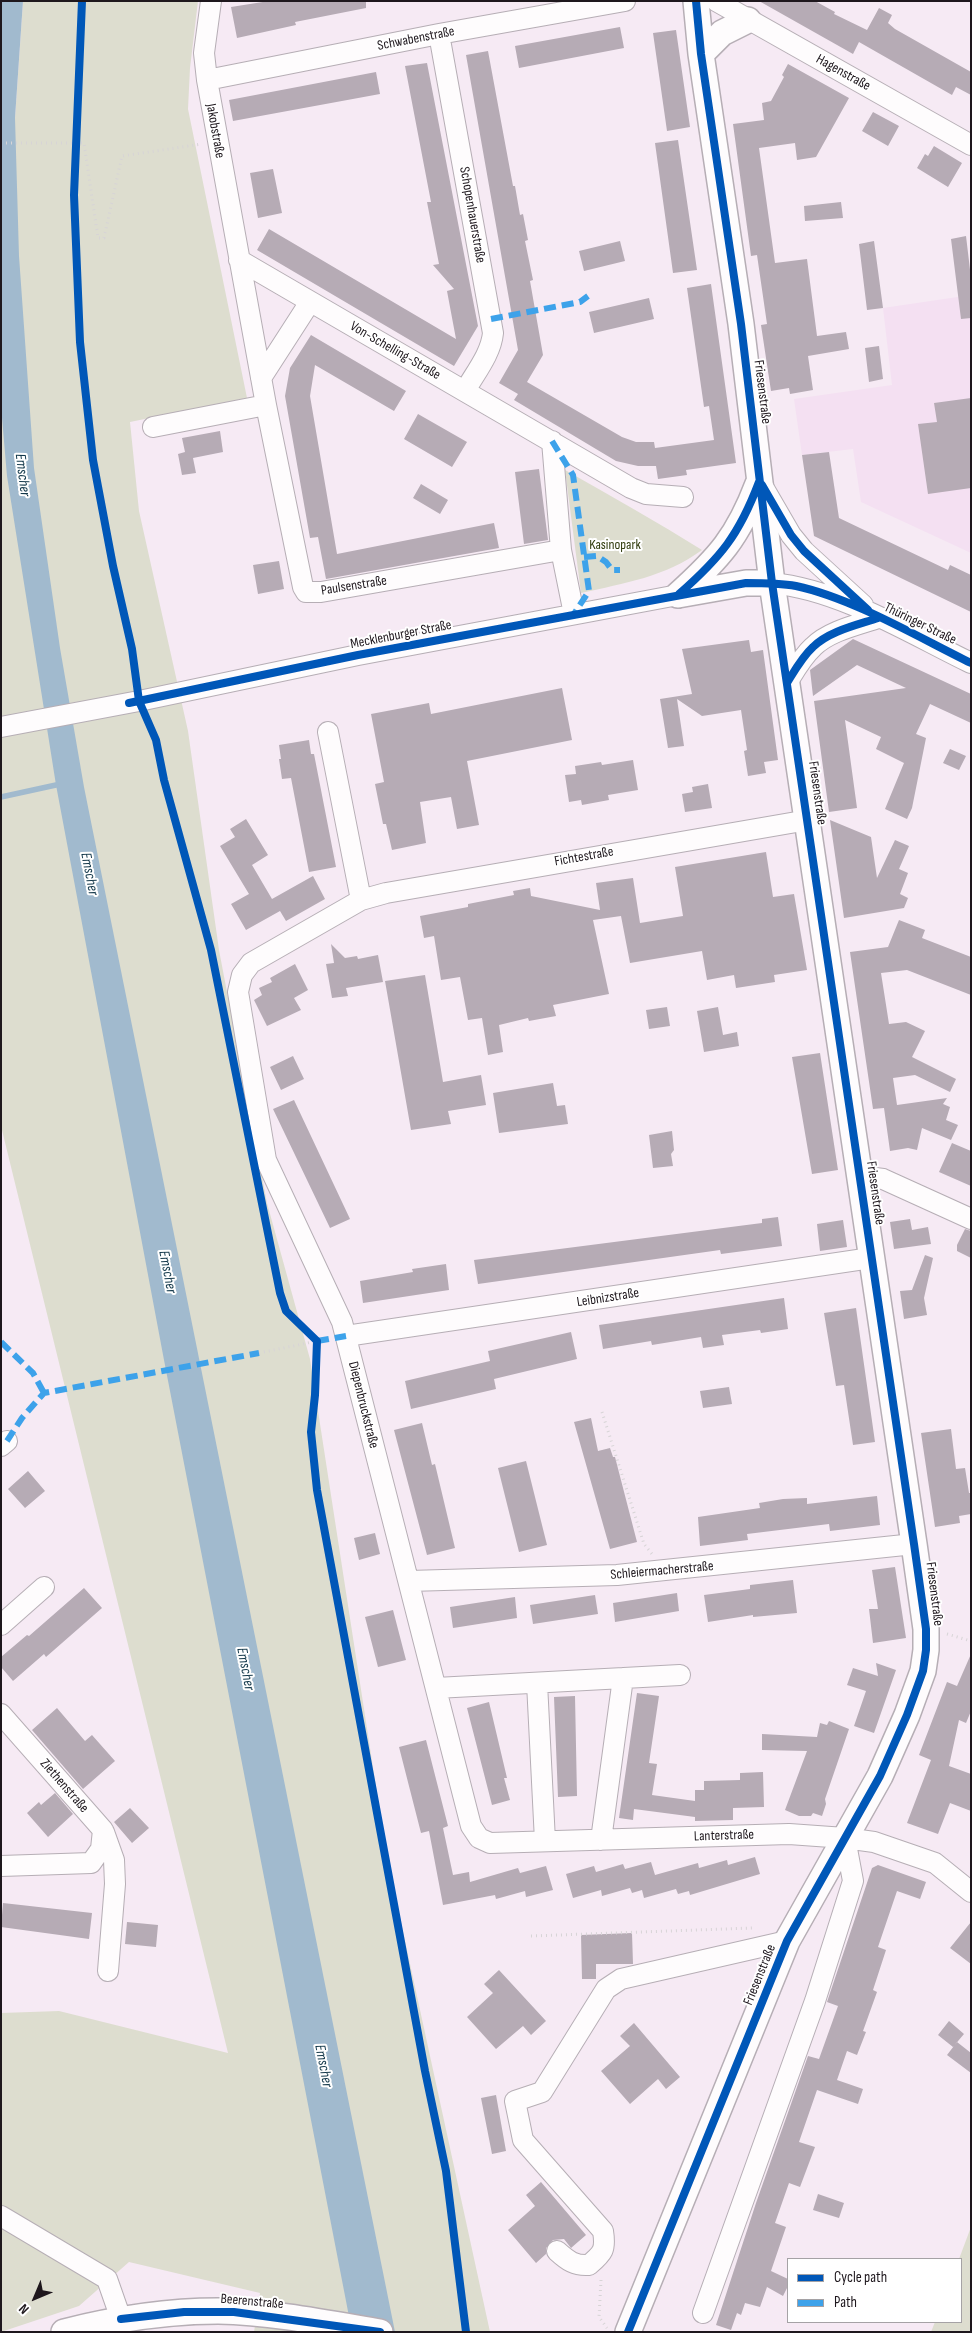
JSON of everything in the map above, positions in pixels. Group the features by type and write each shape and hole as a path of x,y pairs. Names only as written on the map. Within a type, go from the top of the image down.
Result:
{"main road":[{"name":"Friesenstraße","path":"628,2332 788,1941 884,1768 923,1671 926,1650 926,1628 914,1544 772,584 740,324 701,54 696,1"},
{"path":"701,54 722,33 748,20"},
{"path":"678,595 724,550 747,513 759,480"},
{"name":"Mecklenburger Straße","path":"678,595 746,583 772,584"},
{"name":"Beerenstraße","path":"64,2332 121,2319 162,2314 217,2311 249,2313 380,2332"}],"street":[{"name":"Jakobstraße","path":"211,1 204,53 206,80 239,260"},
{"name":"Schwabenstraße","path":"206,80 439,34 625,1"},
{"name":"Hagenstraße","path":"716,1 971,145"},
{"name":"Schopenhauerstraße","path":"439,34 493,333 492,343 488,352 464,391"},
{"name":"Von-Schelling-Straße","path":"239,260 631,488 646,494 683,497"},
{"name":"Paulsenstraße","path":"239,260 300,580 306,592 321,592 561,550"},
{"path":"261,378 310,302"},
{"path":"153,427 266,405"},
{"path":"552,441 561,550 574,614"},
{"path":"759,480 788,529 804,551 878,618 840,631 814,645 787,682"},
{"name":"Thüringer Straße","path":"772,584 816,591 878,618 971,663"},
{"name":"Mecklenburger Straße","path":"1,727 129,703 358,655 678,595"},
{"path":"328,732 361,900"},
{"name":"Fichtestraße","path":"238,992 242,975 251,963 361,900 412,887 808,820"},
{"name":"Diepenbruckstraße","path":"238,992 266,1160 306,1241 342,1322 390,1516 409,1580 471,1826"},
{"path":"860,1176 883,1179 971,1219"},
{"name":"Leibnizstraße","path":"346,1336 871,1258"},
{"name":"Schleiermacherstraße","path":"409,1580 667,1572 914,1544"},
{"path":"1,1625 44,1587"},
{"path":"436,1688 680,1675"},
{"path":"602,1840 623,1678"},
{"path":"537,1683 544,1841"},
{"name":"Ziethenstraße","path":"1,1714 103,1830"},
{"name":"Lanterstraße","path":"471,1826 479,1838 490,1843 789,1834 845,1838 874,1842 934,1863 971,1892"},
{"path":"1,1866 91,1863 101,1849 103,1830"},
{"path":"103,1830 114,1860 115,1884 108,1971"},
{"path":"703,2312 815,2002 853,1882 845,1838"},
{"name":"Friesenstraße","path":"599,2256 606,2246 604,2231 524,2140 515,2101 542,2092 606,1988 612,1984 621,1980 788,1941"},
{"path":"1,2216 107,2279 121,2319"},
{"path":"558,2250 566,2259 577,2266 589,2265 599,2256"}],"path":[{"path":"1,143 84,143 98,238 104,238 122,156 217,142"},
{"path":"259,1353 317,1341"},
{"path":"602,1412 644,1544 667,1572"},
{"path":"531,1936 756,1928"},
{"path":"599,2256 601,2268 599,2317 610,2332"}],"shaded area":[{"path":"971,295 971,553 861,502 853,449 802,455 794,399 892,385 883,308"}],"green space":[{"path":"23,1 198,1 190,68 188,109 247,398 130,422 139,511 188,731 219,950 267,1203 310,1359 387,1858 490,2332 254,2332 260,2293 129,2262 79,2306 1,2332 1,2013 59,2011 228,2053 1,1126 1,121 15,118"},
{"name":"Kasinopark","path":"565,470 702,550 674,567 659,573 581,593"},
{"path":"971,2227 971,2332 931,2332 935,2323 962,2323 962,2258 959,2258"}],"water":[{"name":"Emscher","path":"1,1 23,1 15,118 19,256 34,468 60,648 84,787 395,2332 352,2332 164,1360 56,785 7,476 1,406"}],"building":[{"path":"269,1 366,1 366,8 295,22 296,25 237,38 231,7"},
{"path":"759,1 815,1 835,12 834,14 867,30 879,8 892,15 888,23 895,29 971,72 971,95 956,87 952,95 859,42 853,54"},
{"path":"620,27 624,48 519,68 515,46"},
{"path":"676,30 690,127 667,131 653,33"},
{"path":"488,51 513,186 515,186 520,215 523,214 528,240 525,241 533,280 530,281 543,355 527,382 622,437 636,442 654,442 655,448 714,440 709,406 704,407 687,288 711,284 736,463 686,470 687,475 658,479 656,466 638,466 616,461 514,400 518,394 499,383 518,350 466,55"},
{"path":"427,63 478,326 454,366 257,250 269,229 456,339 447,291 454,289 433,265 439,264 427,202 431,202 405,66"},
{"path":"788,64 849,98 816,157 797,160 795,143 759,148 775,263 807,259 817,336 846,332 849,349 808,356 813,390 790,394 789,388 771,391 761,325 767,324 757,255 751,256 733,124 764,120 762,103 771,101 784,77 782,75"},
{"path":"376,72 380,94 233,121 229,100"},
{"path":"873,112 899,126 888,146 862,131"},
{"path":"678,140 697,270 673,273 655,143"},
{"path":"934,146 962,163 948,187 917,168 925,154 928,156"},
{"path":"273,169 282,213 258,218 250,173"},
{"path":"841,202 843,218 805,221 804,206"},
{"path":"966,236 971,278 971,318 961,319 951,239"},
{"path":"620,241 625,261 584,271 579,251"},
{"path":"874,241 883,308 867,310 859,244"},
{"path":"649,298 654,319 594,333 589,312"},
{"path":"311,335 406,391 394,411 315,365 310,396 337,554 494,523 499,548 326,579 318,537 310,538 285,396 290,368"},
{"path":"879,346 883,379 869,382 865,348"},
{"path":"971,398 971,488 928,494 918,424 937,422 934,403"},
{"path":"418,414 467,442 452,467 404,439"},
{"path":"220,431 223,452 193,458 196,473 182,475 178,454 185,452 182,438"},
{"path":"829,452 839,518 948,570 950,565 971,575 971,612 814,536 802,455"},
{"path":"539,469 548,540 524,544 515,472"},
{"path":"421,484 448,500 440,514 413,498"},
{"path":"279,561 284,589 258,594 253,565"},
{"path":"853,639 971,694 971,723 930,704 916,734 926,738 912,808 907,819 885,809 904,763 876,749 881,737 845,720 857,808 829,812 814,701 906,688 857,665 813,696 810,670"},
{"path":"749,640 751,652 763,650 778,760 764,762 766,773 748,776 744,751 747,750 741,710 702,716 677,699 684,746 668,748 660,699 692,694 682,649"},
{"path":"562,688 572,740 467,761 479,825 457,829 451,797 420,802 426,843 392,850 386,824 383,824 375,784 384,782 371,714 429,703 431,714"},
{"path":"309,740 311,754 314,754 336,867 309,872 291,778 282,779 279,745"},
{"path":"950,749 966,756 959,770 943,763"},
{"path":"633,760 638,790 608,795 609,800 582,805 581,800 569,802 565,775 576,774 575,766 601,762 602,765"},
{"path":"708,784 712,808 685,812 682,794 693,792 692,787"},
{"path":"246,819 268,855 252,865 272,899 313,876 325,899 286,921 280,911 246,930 231,904 249,894 220,846 235,837 230,829"},
{"path":"830,820 871,837 877,878 895,840 909,846 899,869 908,873 900,894 908,898 904,908 844,918"},
{"path":"766,852 773,897 794,894 807,970 774,975 775,982 736,988 734,975 707,980 702,951 630,963 621,916 593,920 609,994 553,1005 556,1016 529,1021 528,1018 499,1025 503,1052 488,1055 482,1018 468,1020 460,977 441,980 434,936 424,938 420,916 468,907 468,904 514,895 513,891 530,888 531,896 600,910 596,883 633,878 640,923 683,916 675,867"},
{"path":"899,920 925,930 922,938 971,957 971,995 907,970 881,973 889,1024 906,1022 925,1031 912,1057 956,1079 950,1092 915,1075 893,1078 897,1105 947,1098 943,1104 950,1107 946,1120 958,1125 951,1140 922,1128 917,1150 908,1148 890,1151 884,1108 873,1109 850,952 888,947"},
{"path":"331,944 345,958 357,956 358,959 378,955 383,982 346,988 348,996 332,998 326,964 334,963"},
{"path":"295,964 308,990 294,998 301,1010 267,1026 254,1000 262,995 259,988 272,982 270,978"},
{"path":"425,975 443,1082 481,1075 486,1105 448,1111 451,1124 411,1130 385,981"},
{"path":"667,1007 670,1026 649,1029 646,1010"},
{"path":"718,1007 723,1035 737,1032 739,1046 704,1052 697,1011"},
{"path":"820,1053 838,1170 812,1174 792,1057"},
{"path":"293,1056 304,1079 281,1090 270,1067"},
{"path":"553,1083 557,1106 565,1105 568,1124 499,1133 493,1093"},
{"path":"294,1100 350,1219 330,1228 273,1109"},
{"path":"672,1131 674,1150 671,1154 673,1166 653,1168 649,1135"},
{"path":"952,1143 971,1151 971,1186 939,1172"},
{"path":"778,1217 782,1246 721,1254 720,1250 478,1284 474,1260 762,1223 762,1219"},
{"path":"910,1219 912,1230 928,1227 931,1244 894,1249 890,1222"},
{"path":"843,1220 847,1247 820,1251 817,1224"},
{"path":"965,1229 971,1231 971,1258 957,1251 957,1245"},
{"path":"925,1255 933,1258 924,1298 927,1315 904,1319 900,1291 912,1290"},
{"path":"446,1264 449,1290 363,1303 360,1281 413,1272 412,1269"},
{"path":"784,1298 788,1329 761,1333 760,1330 722,1335 724,1345 703,1348 701,1337 652,1345 651,1341 603,1349 599,1325"},
{"path":"856,1308 875,1442 853,1445 844,1385 836,1386 824,1313"},
{"path":"571,1332 577,1359 494,1379 496,1389 411,1409 405,1381 490,1361 488,1351"},
{"path":"729,1387 732,1404 703,1408 700,1391"},
{"path":"591,1418 598,1451 610,1448 613,1457 615,1457 637,1542 610,1549 574,1422"},
{"path":"422,1423 432,1465 435,1464 455,1548 427,1555 394,1430"},
{"path":"951,1429 956,1469 965,1468 969,1493 971,1493 971,1514 959,1516 960,1523 935,1527 921,1433"},
{"path":"526,1461 547,1545 519,1552 498,1468"},
{"path":"28,1471 45,1491 25,1508 8,1489"},
{"path":"877,1496 880,1525 830,1531 829,1524 747,1534 748,1540 700,1546 698,1517 760,1508 759,1503 783,1499 807,1498 807,1504"},
{"path":"375,1533 380,1554 359,1560 354,1538"},
{"path":"895,1567 906,1638 873,1643 869,1609 878,1609 872,1570"},
{"path":"793,1580 797,1613 753,1617 753,1615 708,1622 704,1595 750,1589 750,1585"},
{"path":"84,1588 102,1608 46,1657 44,1654 13,1681 1,1667 1,1657 27,1635 29,1636"},
{"path":"677,1593 679,1611 615,1622 613,1603"},
{"path":"595,1595 598,1614 533,1624 530,1605"},
{"path":"515,1597 517,1618 453,1628 450,1607"},
{"path":"393,1610 406,1660 378,1667 365,1617"},
{"path":"971,1654 971,1711 966,1723 959,1720 949,1766 971,1774 971,1811 950,1803 938,1834 907,1823 931,1760 919,1755 947,1682 957,1686"},
{"path":"876,1663 896,1670 874,1733 854,1726 866,1691 847,1685 853,1668 878,1676"},
{"path":"637,1693 659,1696 649,1763 657,1764 652,1795 695,1801 695,1790 704,1790 704,1781 740,1780 740,1773 763,1772 764,1807 733,1808 733,1820 695,1821 695,1817 634,1809 633,1820 619,1818"},
{"path":"575,1696 577,1796 558,1797 554,1697"},
{"path":"489,1702 507,1778 504,1778 510,1800 492,1805 467,1708"},
{"path":"57,1708 85,1741 92,1735 115,1761 83,1789 32,1730"},
{"path":"829,1721 849,1729 825,1799 826,1804 822,1816 813,1813 811,1816 799,1816 785,1810 807,1751 762,1750 762,1734 817,1737 820,1723 827,1725"},
{"path":"426,1740 448,1826 443,1828 453,1875 469,1872 470,1882 518,1868 520,1873 546,1866 553,1890 526,1897 525,1891 496,1899 495,1895 443,1905 429,1831 421,1833 399,1747"},
{"path":"55,1793 73,1814 48,1837 27,1813 39,1802 41,1805"},
{"path":"130,1808 149,1828 132,1843 114,1822"},
{"path":"755,1857 760,1874 690,1895 689,1891 678,1894 676,1889 644,1898 642,1890 632,1893 630,1888 602,1896 601,1890 573,1898 566,1874 594,1866 596,1872 623,1864 625,1869 651,1862 655,1875 698,1863 699,1868 727,1860 728,1865"},
{"path":"878,1865 926,1882 920,1899 897,1891 878,1947 886,1950 873,1990 877,1992 863,2031 866,2032 857,2055 847,2051 837,2080 863,2089 858,2104 817,2090 799,2142 815,2147 800,2187 789,2183 775,2223 786,2227 771,2271 787,2279 787,2288 783,2296 767,2287 760,2307 745,2303 741,2315 737,2313 731,2330 716,2325 756,2203 808,2056 819,2059 838,2006 827,2002 872,1868"},
{"path":"3,1903 92,1913 89,1939 1,1927"},
{"path":"127,1922 158,1925 156,1947 125,1944"},
{"path":"971,1922 971,1964 950,1948"},
{"path":"632,1933 633,1964 596,1964 596,1979 582,1979 581,1935"},
{"path":"499,1970 546,2021 531,2035 523,2026 496,2049 467,2017 493,1993 484,1984"},
{"path":"949,2021 964,2034 953,2047 938,2035"},
{"path":"634,2023 680,2077 666,2089 658,2079 630,2104 601,2071 630,2046 620,2036"},
{"path":"957,2042 971,2053 971,2073 947,2055"},
{"path":"496,2095 506,2151 492,2154 481,2098"},
{"path":"541,2182 586,2235 571,2248 564,2239 553,2240 546,2248 546,2254 536,2263 508,2230 535,2206 526,2195"},
{"path":"818,2194 844,2203 839,2218 813,2210"}],"waterway":[{"path":"1,797 56,785"}],"marked path":[{"path":"491,319 580,302 588,296"},
{"path":"552,441 573,475 589,591 574,614"},
{"path":"584,557 597,556 606,562 612,570 620,570"},
{"path":"317,1341 346,1336"},
{"path":"1,1342 33,1373 44,1393"},
{"path":"7,1441 22,1418 44,1393 259,1353"}],"cycle path":[{"path":"82,1 74,195 80,342 93,460 113,566 132,649 139,701 156,740 164,780 211,950 280,1293 286,1311 317,1341 315,1395 311,1432 317,1490 425,2071 446,2171 466,2332"},
{"path":"628,2332 787,1941 880,1776 907,1715 923,1671 926,1650 926,1629 914,1544 772,583 741,324 701,54 696,1"},
{"path":"679,594 727,544 744,517 759,482"},
{"path":"762,485 791,535 804,551 868,610"},
{"path":"129,703 358,655 746,583 796,586 840,599 885,619 971,663"},
{"path":"787,683 805,655 820,641 844,629 878,618"},
{"path":"121,2319 184,2312 234,2312 380,2332"}]}
